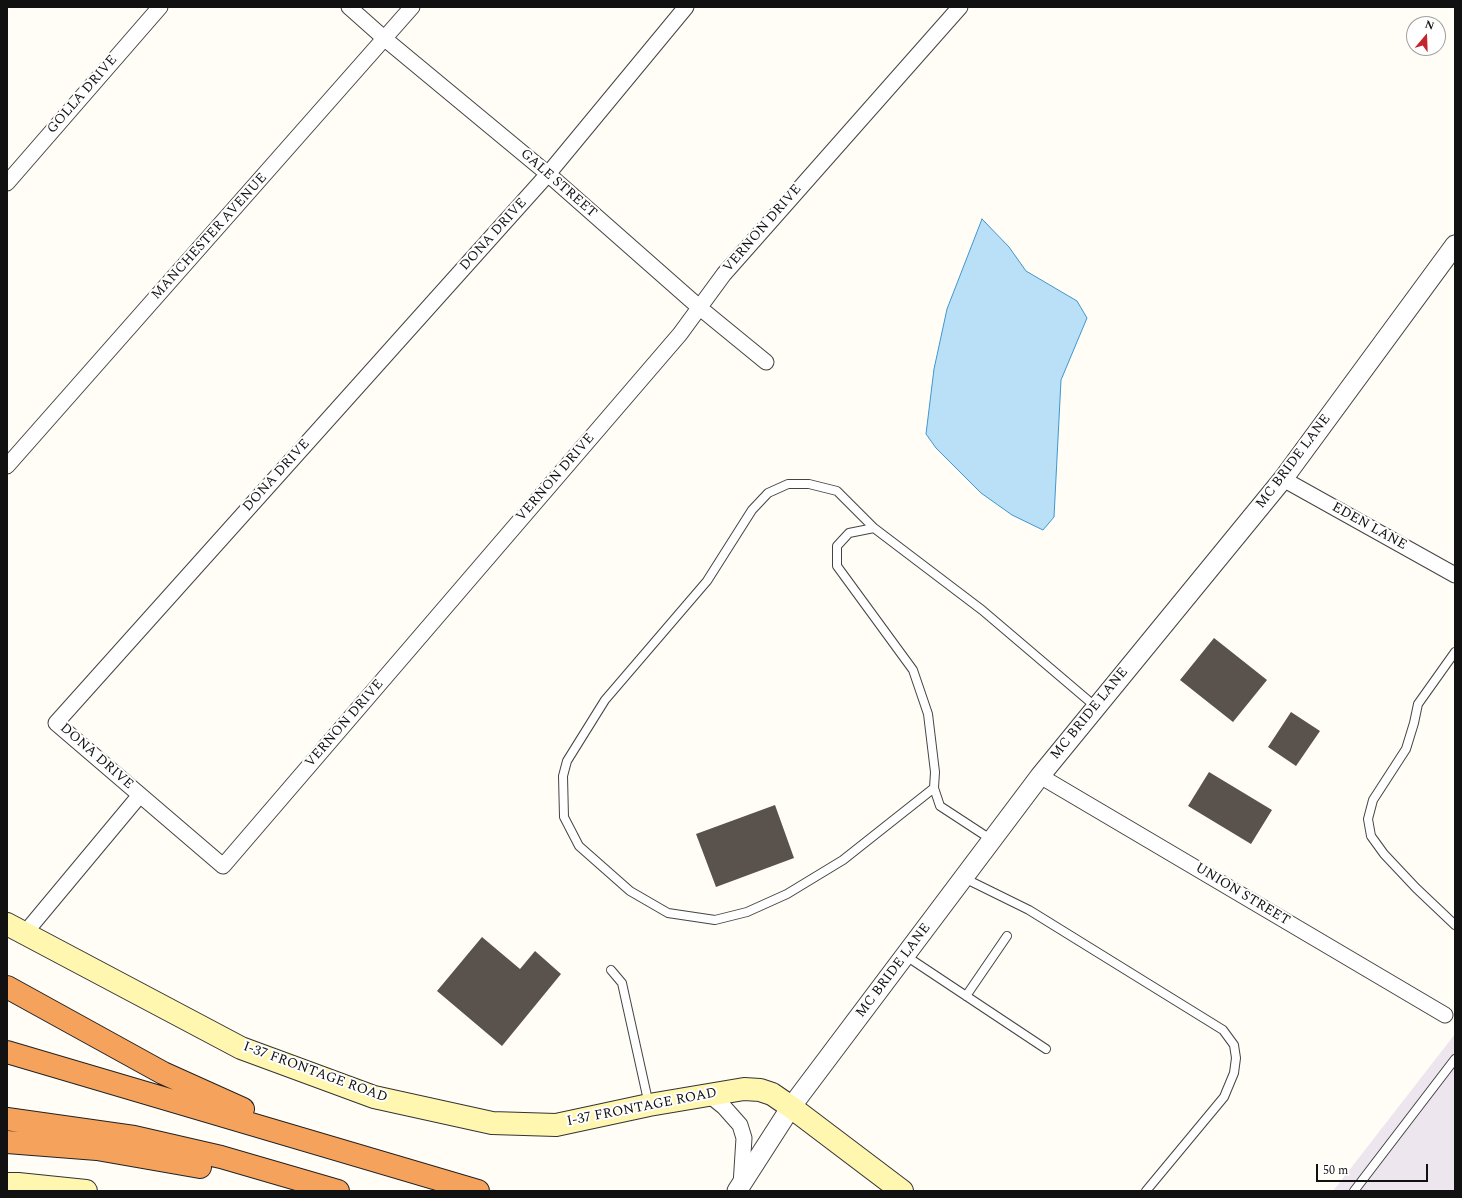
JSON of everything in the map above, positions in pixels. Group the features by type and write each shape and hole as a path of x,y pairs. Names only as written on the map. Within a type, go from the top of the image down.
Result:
{"highway":[{"path":"7,987 163,1073 313,1141"},
{"path":"7,1052 313,1141 478,1191"},
{"path":"7,1120 134,1137 221,1157 299,1178 338,1191"},
{"path":"7,1142 97,1149 175,1162 255,1179 299,1178"}],"main road":[{"name":"I-37 FRONTAGE ROAD","path":"16,928 241,1048 374,1097 492,1123 556,1125 649,1105 744,1088 760,1090 772,1094 902,1191"},
{"path":"7,1184 86,1191"}],"street":[{"name":"GOLLA DRIVE","path":"7,183 160,7"},
{"name":"GALE STREET","path":"349,7 385,39 548,174 700,308 766,362"},
{"name":"MANCHESTER AVENUE","path":"7,466 412,7"},
{"name":"DONA DRIVE","path":"16,928 140,795 56,723 548,174 686,7"},
{"name":"VERNON DRIVE","path":"140,795 223,866 680,334 724,274 960,7"},
{"name":"MC BRIDE LANE","path":"739,1188 790,1107 906,956 1040,776 1283,479 1455,245"},
{"name":"EDEN LANE","path":"1283,479 1455,575"},
{"name":"UNION STREET","path":"1040,776 1445,1015"},
{"path":"709,1095 724,1107 740,1125 744,1138 739,1188"}],"lane":[{"path":"934,788 843,860 787,894 747,912 714,920 668,913 630,891 579,846 564,817 563,776 567,761 605,700 707,581 752,510 768,493 788,484 808,484 837,491 874,528 982,610 1096,707"},
{"path":"874,528 849,533 837,546 837,566 913,670 928,714 935,772 934,788 940,806 992,840"},
{"path":"1455,652 1418,704 1406,749 1373,800 1368,819 1371,836 1384,854 1416,888 1455,925"},
{"path":"964,878 1029,910 1223,1030 1234,1045 1236,1058 1234,1073 1224,1097 1146,1191"},
{"path":"966,996 1007,936"},
{"path":"906,956 1046,1049"},
{"path":"611,970 622,983 649,1105"},
{"path":"1354,1191 1455,1059"}],"shaded area":[{"path":"1455,1034 1455,1191 1333,1191"}],"water":[{"path":"982,219 1009,247 1026,271 1077,301 1087,318 1061,380 1054,517 1043,530 1012,515 981,493 936,448 926,434 934,369 947,309"}],"building":[{"path":"1214,638 1267,680 1233,722 1180,680"},
{"path":"1291,712 1320,731 1296,766 1268,747"},
{"path":"1209,772 1272,810 1251,844 1188,806"},
{"path":"775,805 794,858 716,887 696,834"},
{"path":"482,937 520,969 535,951 561,974 502,1046 437,991"}]}
